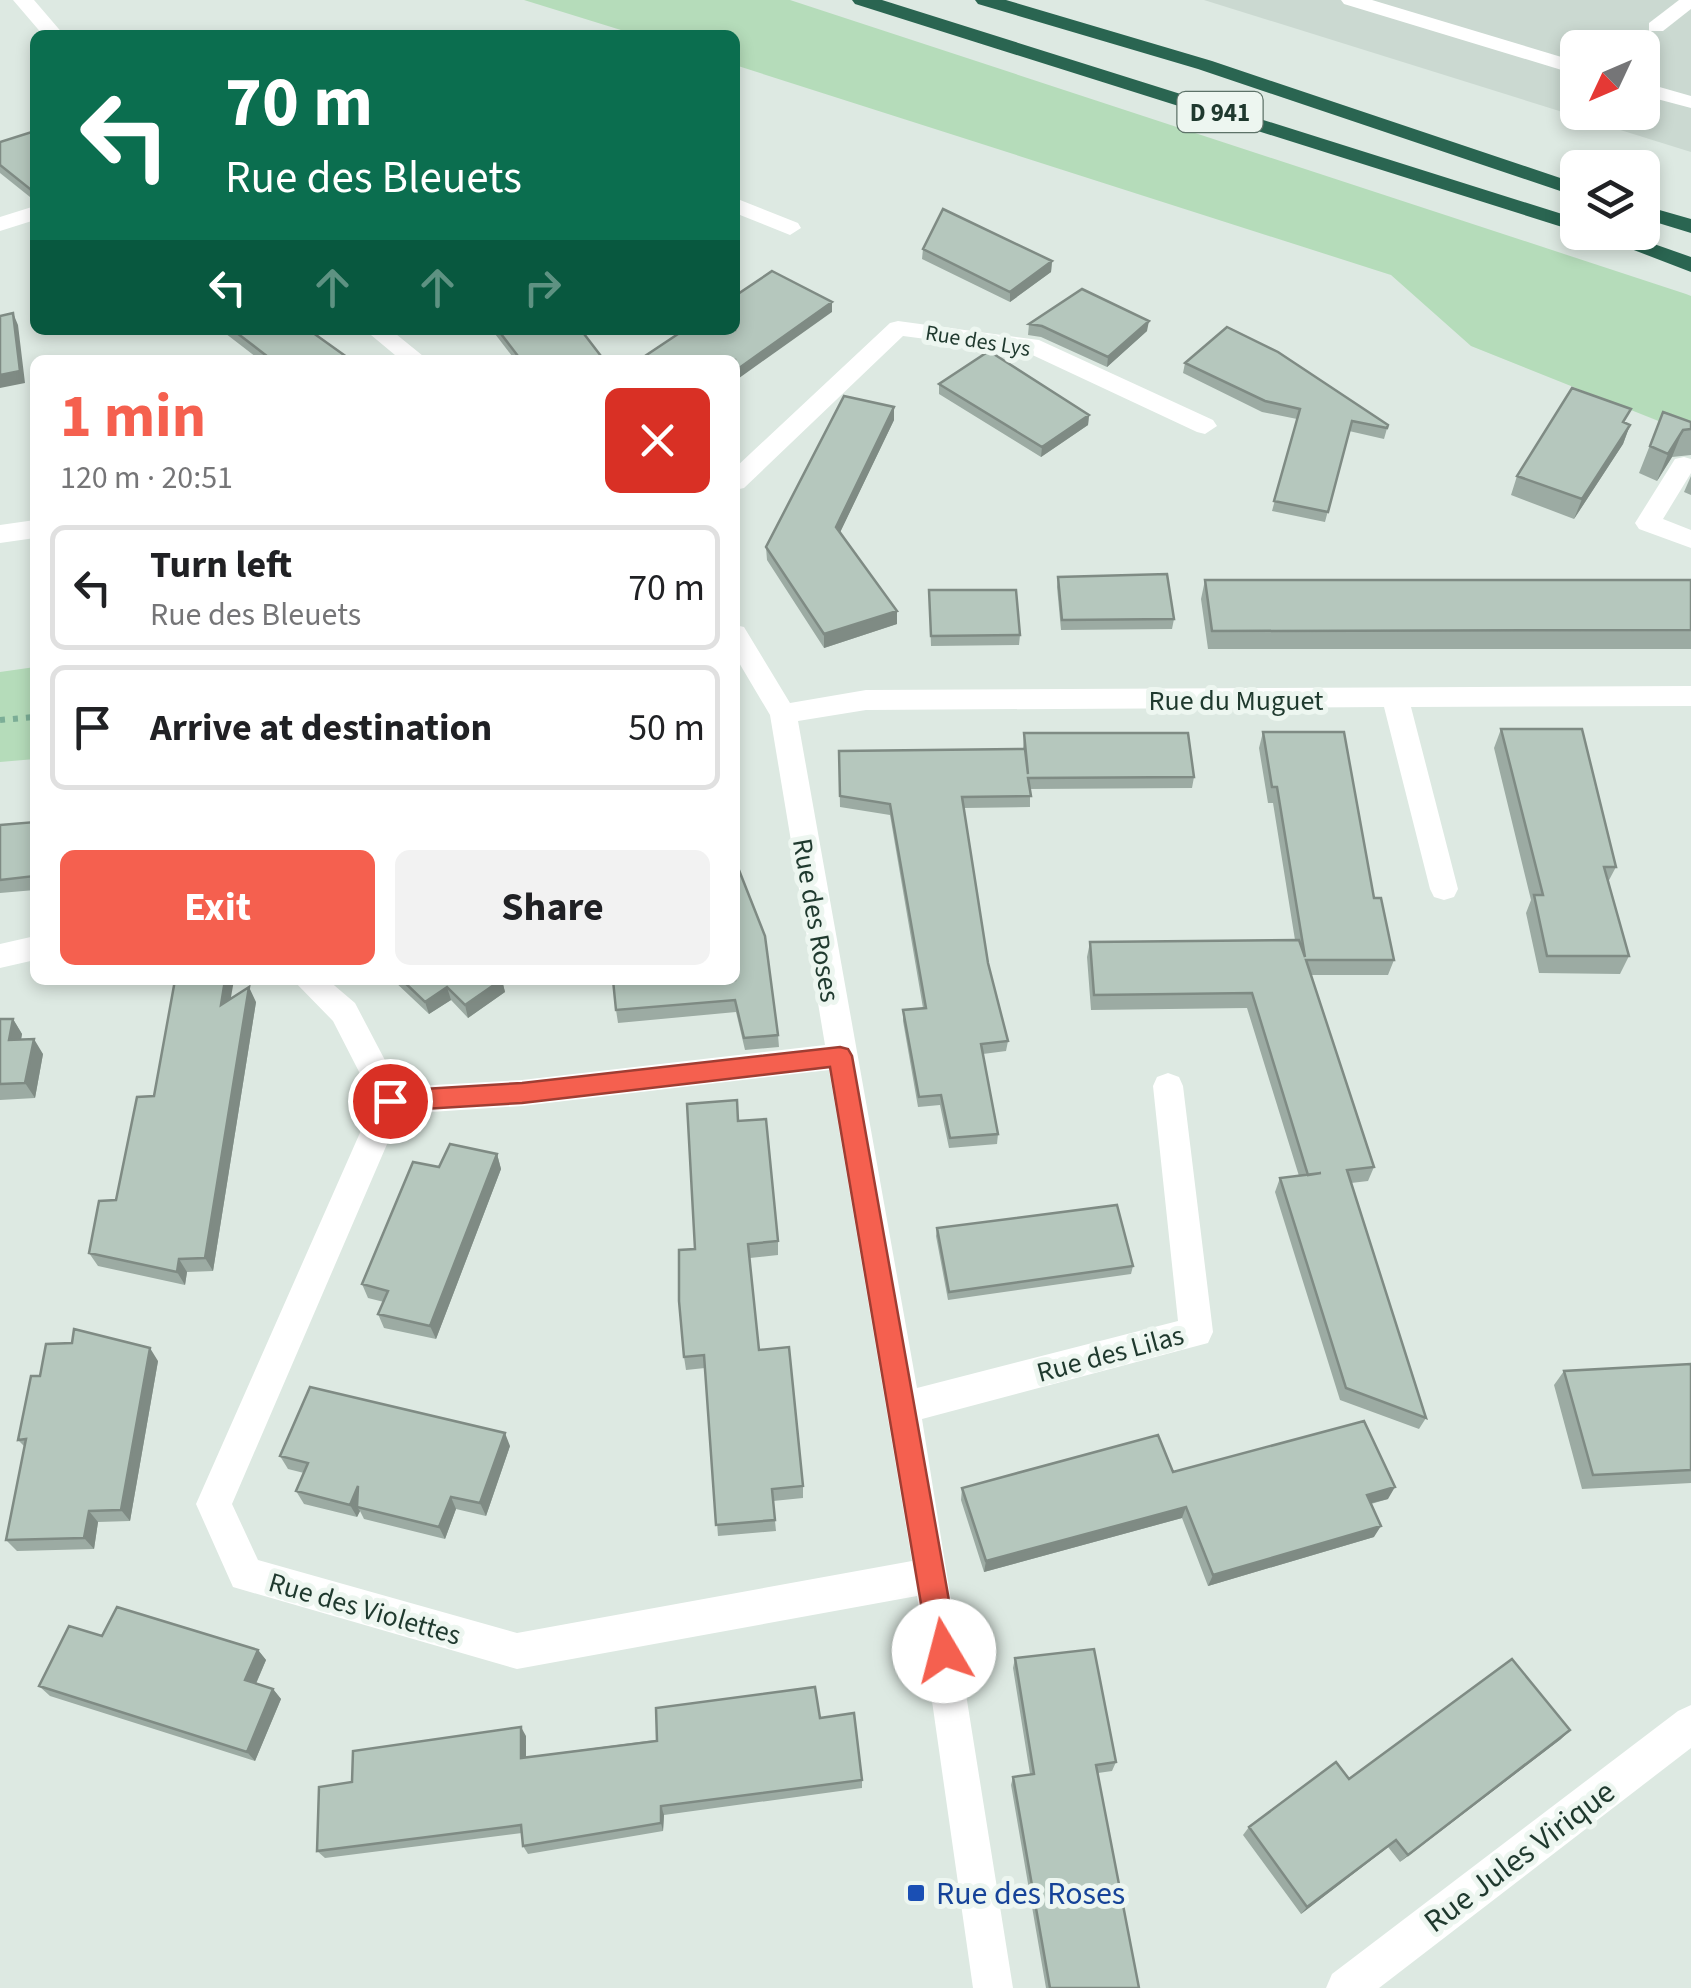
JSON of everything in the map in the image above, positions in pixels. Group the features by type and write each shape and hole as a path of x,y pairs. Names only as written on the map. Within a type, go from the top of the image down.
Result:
{"highway":[{"name":"D 941","path":"862,0 1560,220"},
{"name":"D 941","path":"984,0 1205,65 1560,184"},
{"path":"1660,217 1691,226"},
{"path":"1649,250 1691,265"}],"street":[{"path":"23,0 50,30"},
{"path":"1352,0 1560,64"},
{"path":"1656,27 1691,2"},
{"path":"1660,93 1691,102"},
{"path":"740,207 790,228"},
{"path":"0,224 30,215"},
{"name":"Rue des Lys","path":"740,477 898,328 1031,346 1205,426"},
{"path":"383,335 409,355"},
{"path":"1684,465 1648,522 1691,538"},
{"path":"0,534 30,530"},
{"name":"Rue des Roses","path":"740,642 783,714 932,1575 993,1988"},
{"name":"Rue du Muguet","path":"783,714 866,700 1691,696"},
{"path":"1396,700 1444,889"},
{"path":"0,956 30,949"},
{"path":"314,985 344,1012 390,1101 522,1093 840,1056"},
{"name":"Rue des Lilas","path":"902,1408 1196,1332 1168,1086"},
{"name":"Rue des Violettes","path":"390,1101 214,1504 246,1574 517,1651 932,1575"},
{"name":"Rue Jules Virique","path":"1346,1988 1691,1724"}],"path":[{"path":"0,720 30,717"}],"shaded area":[{"path":"1204,0 1691,0 1691,152 1621,130 1660,130 1660,30 1560,30 1560,111"}],"green space":[{"path":"524,0 790,0 1686,294 1691,296 1691,434 1471,346 1391,275 740,67 740,30 621,30"},
{"path":"30,668 30,759 0,762 0,672"}],"building":[{"path":"30,133 30,189 0,165 0,142"},
{"path":"943,209 1052,261 1010,292 923,249"},
{"path":"772,271 832,302 740,367 740,355 646,355 676,335 740,335 740,293"},
{"path":"1082,289 1149,321 1108,357 1042,326 1029,324"},
{"path":"13,313 20,371 0,375 0,316"},
{"path":"1227,327 1278,352 1388,425 1387,428 1352,421 1328,512 1274,501 1300,409 1265,401 1185,363"},
{"path":"240,335 316,335 344,355 266,355"},
{"path":"502,335 585,335 600,355 517,355"},
{"path":"989,351 1089,415 1042,447 939,384"},
{"path":"1572,388 1631,409 1623,422 1630,425 1582,499 1517,476"},
{"path":"844,396 894,407 836,527 897,611 824,634 766,547"},
{"path":"1663,412 1691,422 1691,429 1683,430 1668,454 1650,446"},
{"path":"1167,574 1174,619 1062,620 1058,577"},
{"path":"1205,580 1691,580 1691,630 1212,631"},
{"path":"929,590 1016,590 1020,635 931,636"},
{"path":"1501,729 1582,729 1616,867 1604,867 1629,956 1547,956 1534,895 1543,895"},
{"path":"1263,732 1344,732 1374,898 1381,898 1394,960 1306,960 1374,1167 1347,1170 1426,1418 1346,1388 1280,1178 1308,1175 1252,993 1094,995 1090,942 1299,940 1305,957 1277,787 1272,787"},
{"path":"1024,733 1188,733 1194,777 1028,778 1031,796 962,797 988,963 1008,1041 981,1044 998,1134 950,1138 941,1095 919,1097 903,1010 926,1008 890,804 840,796 839,751 1025,749 1028,774"},
{"path":"30,822 30,877 0,880 0,825"},
{"path":"740,873 765,936 778,1035 744,1038 735,1000 616,1010 614,985 740,985"},
{"path":"174,985 224,985 221,1005 249,987 205,1258 179,1259 177,1272 89,1253 99,1201 116,1200 137,1097 154,1096"},
{"path":"407,985 494,985 465,1005 447,987 425,1002"},
{"path":"0,1019 13,1019 9,1040 34,1039 25,1083 0,1084"},
{"path":"737,1100 738,1121 766,1119 778,1241 748,1244 759,1350 789,1347 803,1486 772,1489 775,1520 716,1525 704,1355 684,1357 679,1250 695,1249 687,1104"},
{"path":"450,1144 497,1154 430,1326 378,1314 388,1291 362,1284 413,1162 439,1167"},
{"path":"1117,1205 1133,1266 949,1292 937,1228"},
{"path":"74,1329 150,1348 121,1510 89,1511 84,1538 6,1540 26,1439 18,1440 31,1376 40,1376 46,1344 72,1343"},
{"path":"1691,1364 1691,1470 1593,1475 1564,1371"},
{"path":"310,1387 505,1433 480,1503 451,1497 439,1527 357,1507 358,1486 350,1505 296,1491 308,1463 280,1456"},
{"path":"1364,1421 1395,1487 1367,1495 1381,1526 1213,1575 1186,1507 986,1561 962,1488 1158,1435 1173,1472"},
{"path":"117,1607 258,1650 245,1680 273,1689 247,1752 39,1686 69,1626 102,1636"},
{"path":"1094,1649 1116,1762 1096,1765 1139,1988 1050,1988 1013,1777 1034,1774 1015,1658"},
{"path":"1512,1659 1570,1730 1408,1855 1396,1840 1307,1907 1249,1827 1336,1762 1349,1779"},
{"path":"815,1687 820,1718 854,1713 862,1780 661,1806 661,1823 523,1846 521,1825 317,1851 319,1787 352,1782 353,1751 521,1727 521,1758 657,1741 656,1708"}],"place":[{"name":"Rue des Roses","path":"916,1893"}],"route":[{"path":"390,1101 522,1093 840,1056 944,1651"}]}
